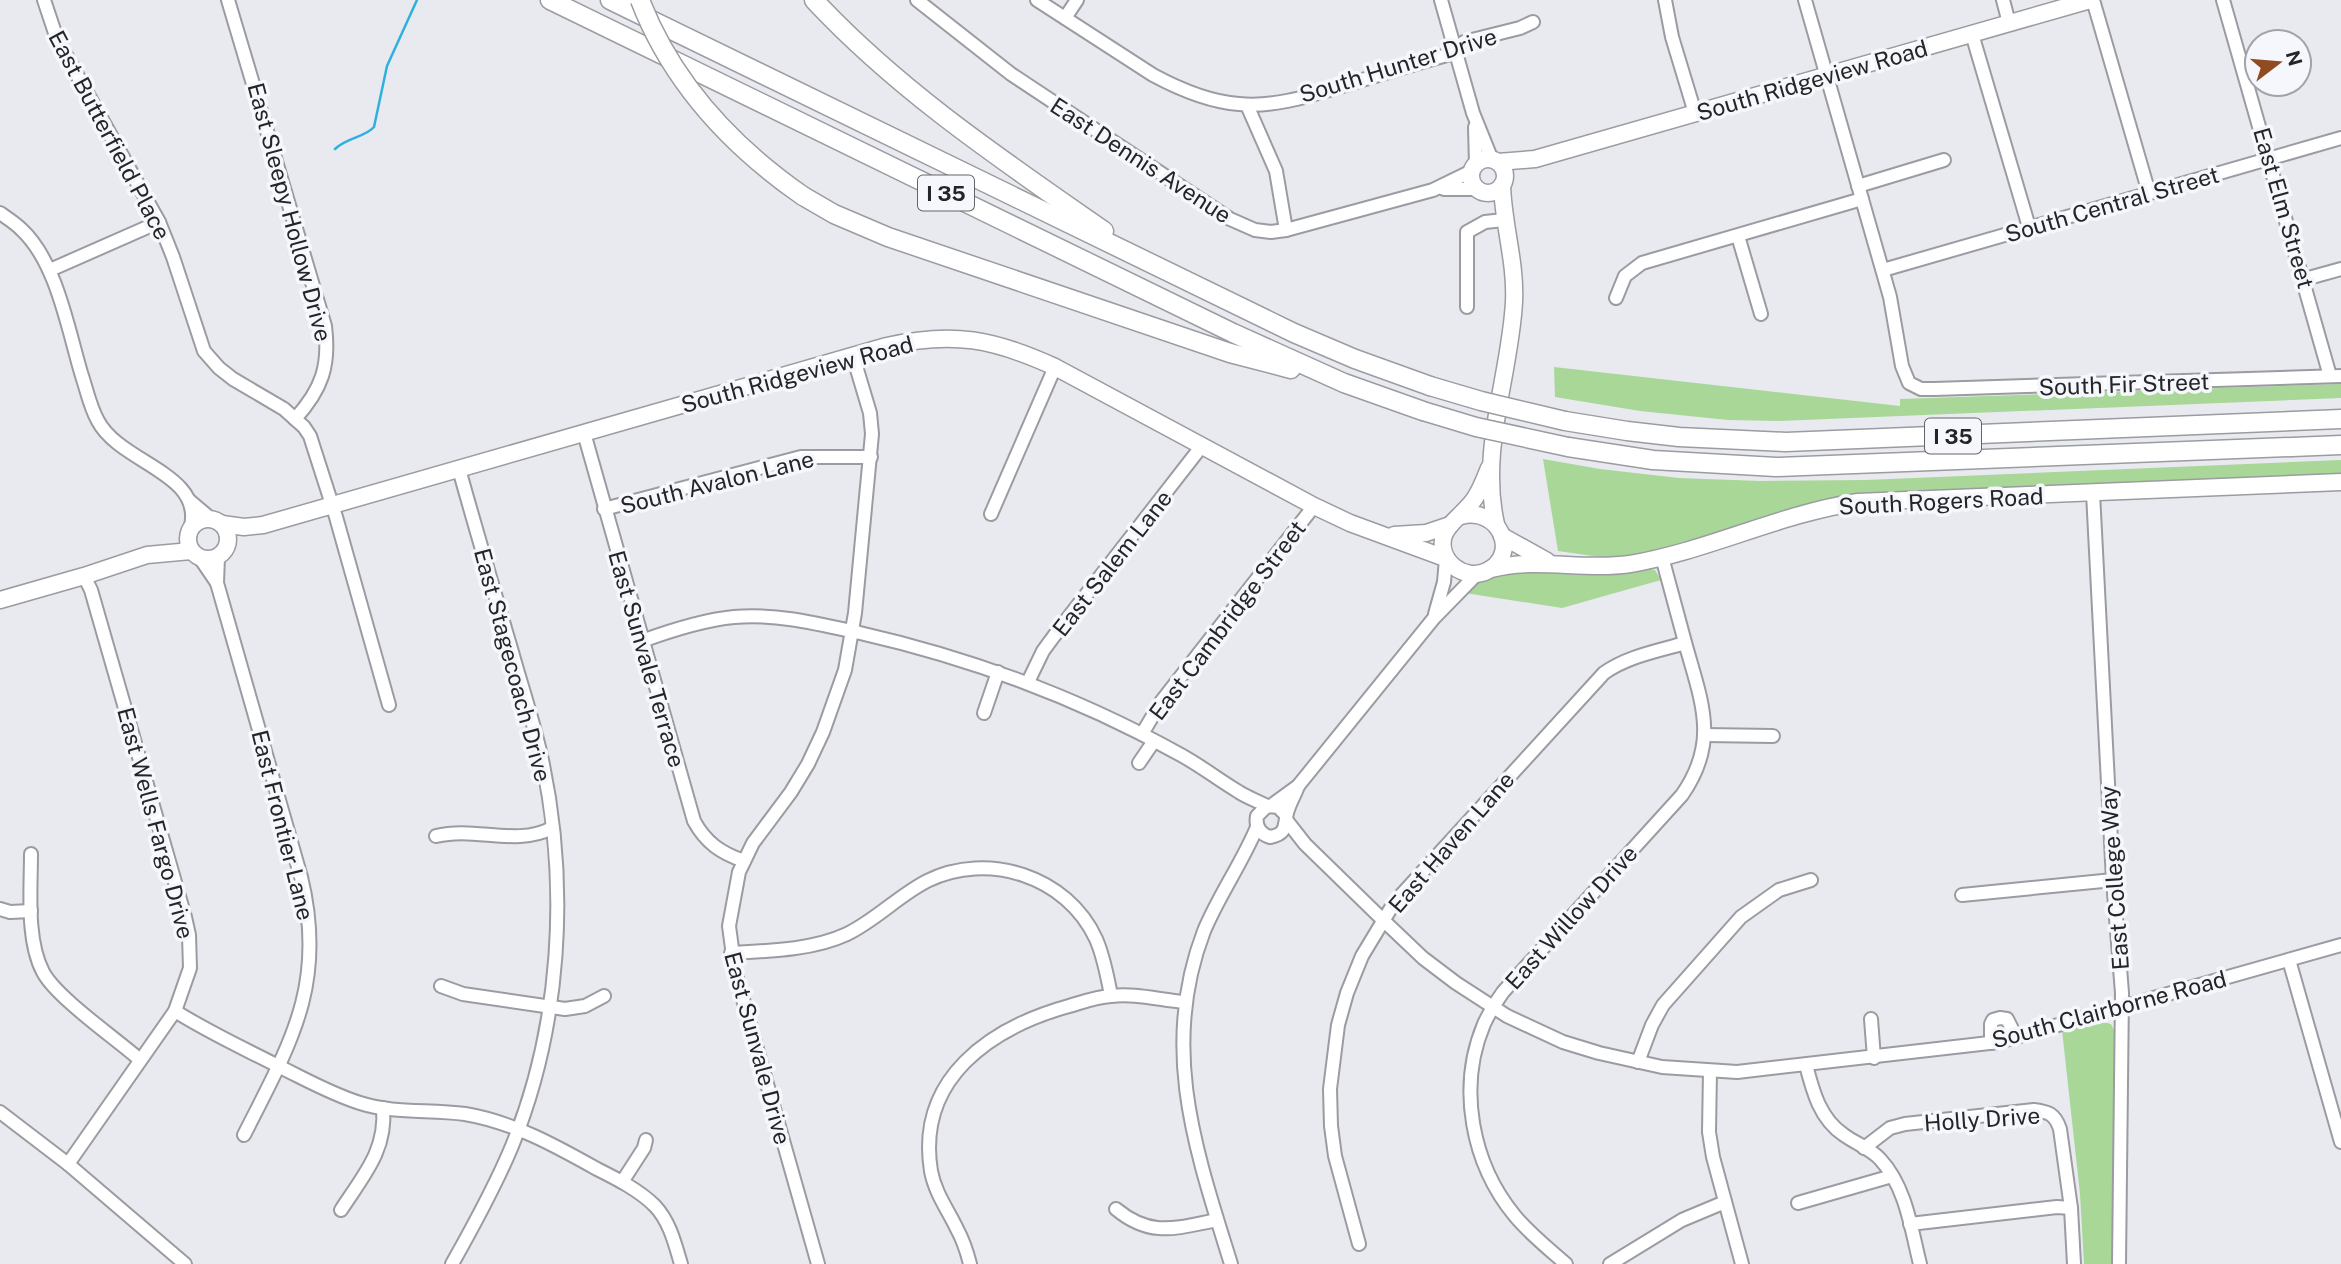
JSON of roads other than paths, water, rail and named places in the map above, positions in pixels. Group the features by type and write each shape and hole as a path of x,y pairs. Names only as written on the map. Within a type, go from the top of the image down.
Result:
{"highway":[{"name":"I 35","path":"550,0 1233,333 1344,383 1423,411 1476,426 1568,447 1653,460 1776,467 2341,445"},
{"name":"I 35","path":"610,0 1294,333 1355,359 1481,401 1565,421 1627,431 1679,437 1786,442 2341,419"},
{"path":"640,0 663,50 696,99 735,142 803,196 834,214 888,237 1230,353 1344,383"},
{"path":"814,0 930,106 1013,168 1150,263"}],"main road":[{"name":"South Ridgeview Road","path":"1495,161 1535,159 2091,0"},
{"name":"South Ridgeview Road","path":"1503,182 1535,159"},
{"path":"1484,572 1502,554 1490,468 1514,298 1511,257 1504,220 1503,170 1495,161 1483,160 1474,168 1472,181 1504,220"},
{"path":"1481,191 1494,192 1503,182"},
{"name":"South Ridgeview Road","path":"263,525 853,356 915,340 969,339 1021,351 1314,506 1350,523 1446,559"},
{"path":"1490,468 1476,497 1444,536 1446,559 1461,572 1484,572 1508,565 1550,562"},
{"name":"South Rogers Road","path":"1550,562 1604,567 1662,557 1793,517 1858,502 2341,482"},
{"path":"1455,520 1481,515 1520,548 1550,562"},
{"name":"South Ridgeview Road","path":"1385,535 1426,533 1455,520"},
{"path":"0,600 147,555 197,522 216,521 244,527 263,525"},
{"path":"216,521 228,536 222,552"},
{"path":"147,555 196,555 209,560 263,525"},
{"path":"191,527 187,539 196,555"}],"street":[{"name":"East Butterfield Place","path":"44,0 57,40 159,222 204,351 219,369 284,409 310,436 389,705"},
{"name":"East Sleepy Hollow Drive","path":"228,0 325,326 327,359 320,384 295,419"},
{"name":"East Dennis Avenue","path":"917,0 1012,74 1230,219 1255,230 1286,230 1433,190 1456,188 1481,191"},
{"name":"South Hunter Drive","path":"1037,0 1171,85 1195,94 1247,105 1312,94 1447,55 1464,42 1533,22"},
{"path":"1065,18 1077,0"},
{"path":"1441,0 1474,113 1495,161"},
{"path":"1665,0 1672,37 1695,113"},
{"path":"1805,0 1883,270"},
{"path":"2003,0 2010,23"},
{"path":"2091,0 2149,193"},
{"name":"East Elm Street","path":"2223,0 2336,376"},
{"path":"1972,34 2029,227"},
{"path":"1247,105 1276,171 1286,230"},
{"path":"1474,113 1477,148 1474,168"},
{"name":"South Central Street","path":"1883,270 2341,138"},
{"path":"1857,186 1944,160"},
{"name":"East Dennis Avenue","path":"1433,190 1474,168"},
{"path":"1616,298 1625,276 1642,264 1862,200"},
{"path":"0,213 22,229 50,270 90,403 102,428 117,445 167,476 190,501 216,521"},
{"path":"1467,307 1467,232 1485,222 1504,220"},
{"path":"50,270 159,222"},
{"path":"1738,236 1761,313"},
{"path":"2305,279 2341,269"},
{"name":"South Fir Street","path":"1883,270 1902,366 1909,383 1921,389 2336,376"},
{"name":"East Sunvale Drive","path":"818,1264 728,936 731,906 744,860 753,843 791,792 823,732 845,670 852,632 872,434 870,413 853,356"},
{"path":"991,514 1055,367"},
{"name":"East Sunvale Terrace","path":"583,433 694,821 711,845 744,860"},
{"name":"East Salem Lane","path":"1028,682 1043,651 1054,636 1201,447"},
{"name":"South Avalon Lane","path":"604,509 801,457 871,457"},
{"name":"East Stagecoach Drive","path":"452,1264 491,1192 518,1130 538,1060 549,1006 557,905 552,828 538,746 459,469"},
{"name":"East College Way","path":"2093,493 2113,880 2123,1007 2119,1264"},
{"path":"190,501 194,516 191,527"},
{"name":"East Cambridge Street","path":"1142,734 1161,702 1314,506"},
{"path":"217,583 222,552"},
{"path":"196,555 217,583"},
{"name":"East Willow Drive","path":"1566,1264 1530,1231 1505,1202 1484,1164 1471,1117 1472,1069 1479,1036 1503,992 1682,795 1699,766 1705,735 1704,710 1662,557"},
{"path":"1434,618 1444,582 1446,559"},
{"path":"1231,1264 1193,1134 1184,1087 1182,1021 1204,932 1217,902 1246,853 1257,821 1269,806 1298,786 1434,618 1484,572"},
{"name":"East Wells Fargo Drive","path":"68,1164 175,1010 190,968 189,935 95,603 84,576"},
{"name":"East Frontier Lane","path":"217,583 301,877 310,926 311,954 302,1009 279,1066 244,1135"},
{"path":"642,641 711,620 736,617 783,618 927,649 1028,682 1142,734 1209,771 1241,793 1269,806 1278,807 1287,818"},
{"name":"East Haven Lane","path":"1359,1244 1335,1156 1331,1126 1331,1073 1338,1025 1362,956 1394,903 1604,673 1634,657 1685,643"},
{"path":"984,713 998,672"},
{"path":"1705,735 1773,736"},
{"path":"1139,763 1154,741"},
{"path":"1246,853 1286,827 1298,786"},
{"path":"1241,793 1265,835 1274,836"},
{"name":"South Clairborne Road","path":"1287,818 1305,844 1423,958 1456,984 1493,1008 1563,1042 1662,1067 1737,1072 1991,1043 2341,945"},
{"path":"436,836 463,831 516,838 538,835 552,828"},
{"name":"South Clairborne Road","path":"1274,836 1305,844"},
{"path":"31,854 30,911 34,944 44,975 56,989 139,1059"},
{"path":"731,953 828,941 864,924 928,881 961,870 1002,869 1039,881 1073,906 1096,938 1106,967 1111,995"},
{"path":"1637,1062 1663,1005 1741,917 1779,890 1811,880"},
{"path":"1962,895 2113,880"},
{"path":"0,909 10,912 30,911"},
{"path":"2289,960 2341,1142"},
{"path":"441,986 463,994 576,1008 604,996"},
{"path":"970,1264 965,1246 936,1189 931,1174 929,1148 932,1121 938,1102 947,1083 961,1064 977,1049 1012,1028 1046,1013 1111,995 1185,1002"},
{"path":"175,1010 208,1032 342,1097 383,1108 467,1115 549,1142 644,1197 661,1213 681,1264"},
{"path":"1991,1043 1991,1024 1993,1020 2000,1018 2007,1019 2016,1037"},
{"path":"1871,1020 1874,1058"},
{"path":"1806,1065 1816,1100 1824,1114 1842,1133 1879,1158 1900,1188 1920,1264"},
{"path":"1710,1071 1709,1132 1713,1157 1742,1264"},
{"path":"341,1210 381,1143 385,1128 383,1108"},
{"name":"Holly Drive","path":"1864,1148 1890,1128 1905,1125 2034,1110 2049,1112 2057,1119 2060,1129 2075,1243 2074,1264"},
{"path":"0,1112 68,1164 185,1264"},
{"path":"622,1182 644,1148 646,1140"},
{"path":"1798,1203 1892,1176"},
{"path":"1610,1264 1682,1220 1725,1202"},
{"path":"1910,1224 2057,1207 2071,1208"},
{"path":"1116,1209 1132,1222 1154,1228 1217,1220"}],"waterway":[{"path":"335,149 374,127 387,66 417,0"}]}
